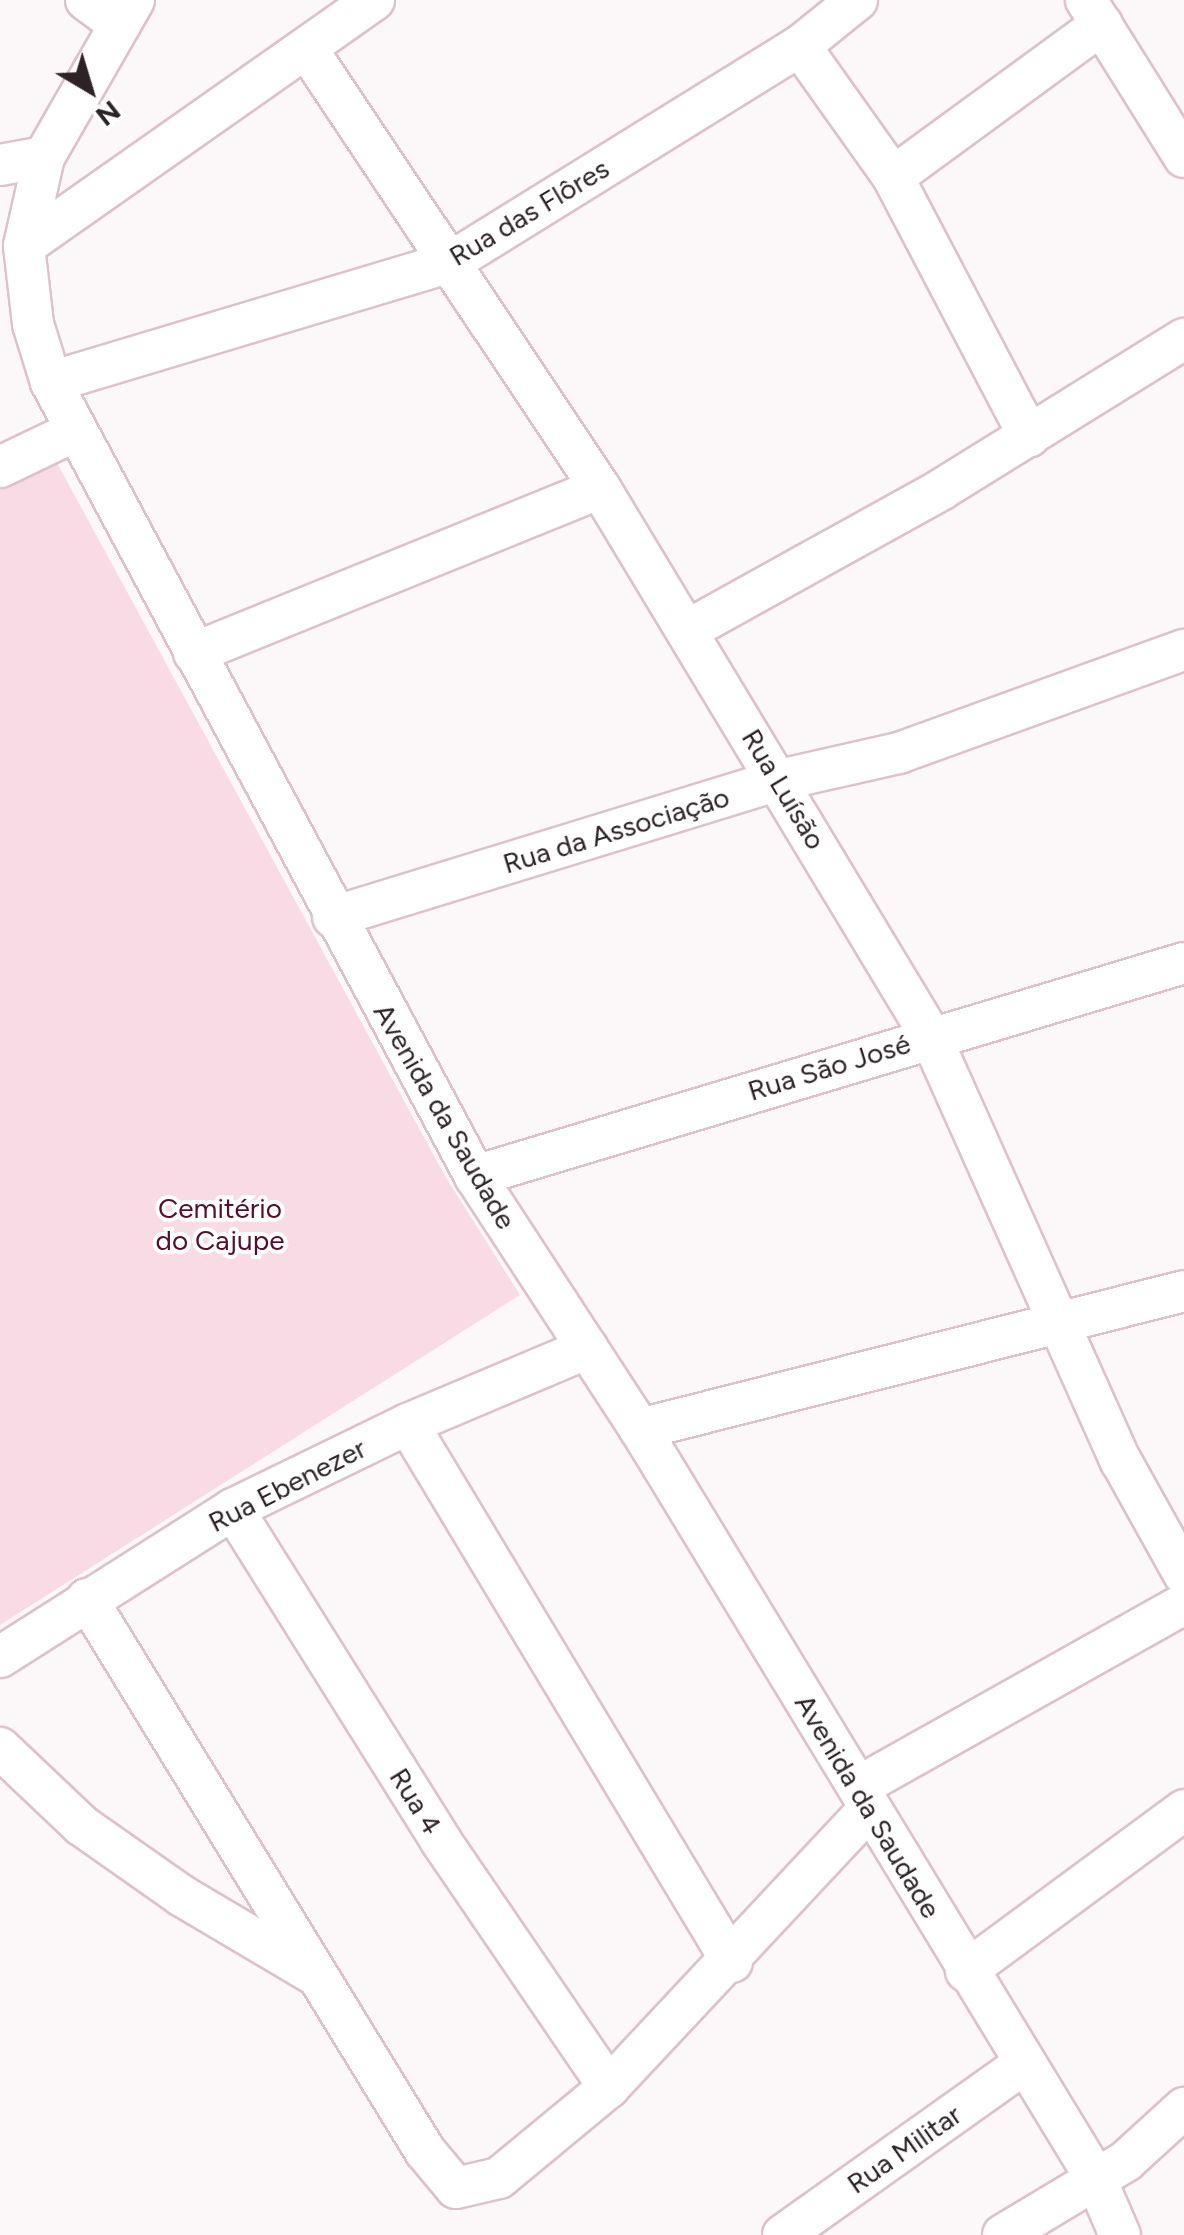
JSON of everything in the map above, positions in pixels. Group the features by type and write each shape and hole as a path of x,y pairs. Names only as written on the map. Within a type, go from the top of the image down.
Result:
{"street":[{"path":"86,0 127,13"},
{"path":"24,246 374,0"},
{"name":"Rua das Flôres","path":"51,382 451,262 800,46 857,0"},
{"path":"893,177 1094,12 1184,157"},
{"name":"Avenida da Saudade","path":"127,13 44,158 24,246 34,324 51,382 333,917 476,1176 640,1428 966,1971 1095,2176 1120,2235"},
{"path":"800,46 893,177 1030,436"},
{"name":"Rua Luísão","path":"307,49 600,488 780,780 930,1035 1121,1462 1184,1574"},
{"path":"0,165 44,158"},
{"path":"688,630 1030,436 1184,339"},
{"path":"0,468 74,431"},
{"path":"194,653 600,488"},
{"name":"Rua da Associação","path":"333,917 780,780 899,753 1184,650"},
{"name":"Rua São José","path":"476,1176 930,1035 1184,962"},
{"path":"640,1428 1060,1326 1184,1291"},
{"name":"Rua Ebenezer","path":"1,1665 87,1600 233,1509 408,1424 588,1348"},
{"path":"408,1424 732,1962"},
{"name":"Rua 4","path":"233,1509 441,1841 609,2087"},
{"path":"87,1600 316,1975 442,2175 456,2188 499,2178 609,2087 732,1962 864,1798 1184,1604"},
{"path":"0,1748 81,1825 182,1896 316,1975"},
{"path":"966,1971 1184,1810"},
{"name":"Rua Militar","path":"783,2235 1025,2063"},
{"path":"1003,2235 1126,2160 1184,2108"},
{"name":"Avenida da Saudade","path":"1095,2176 1150,2235"}],"green space":[{"name":"Cemitério do Cajupe","path":"57,463 445,1176 520,1295 0,1625 0,490"}]}
